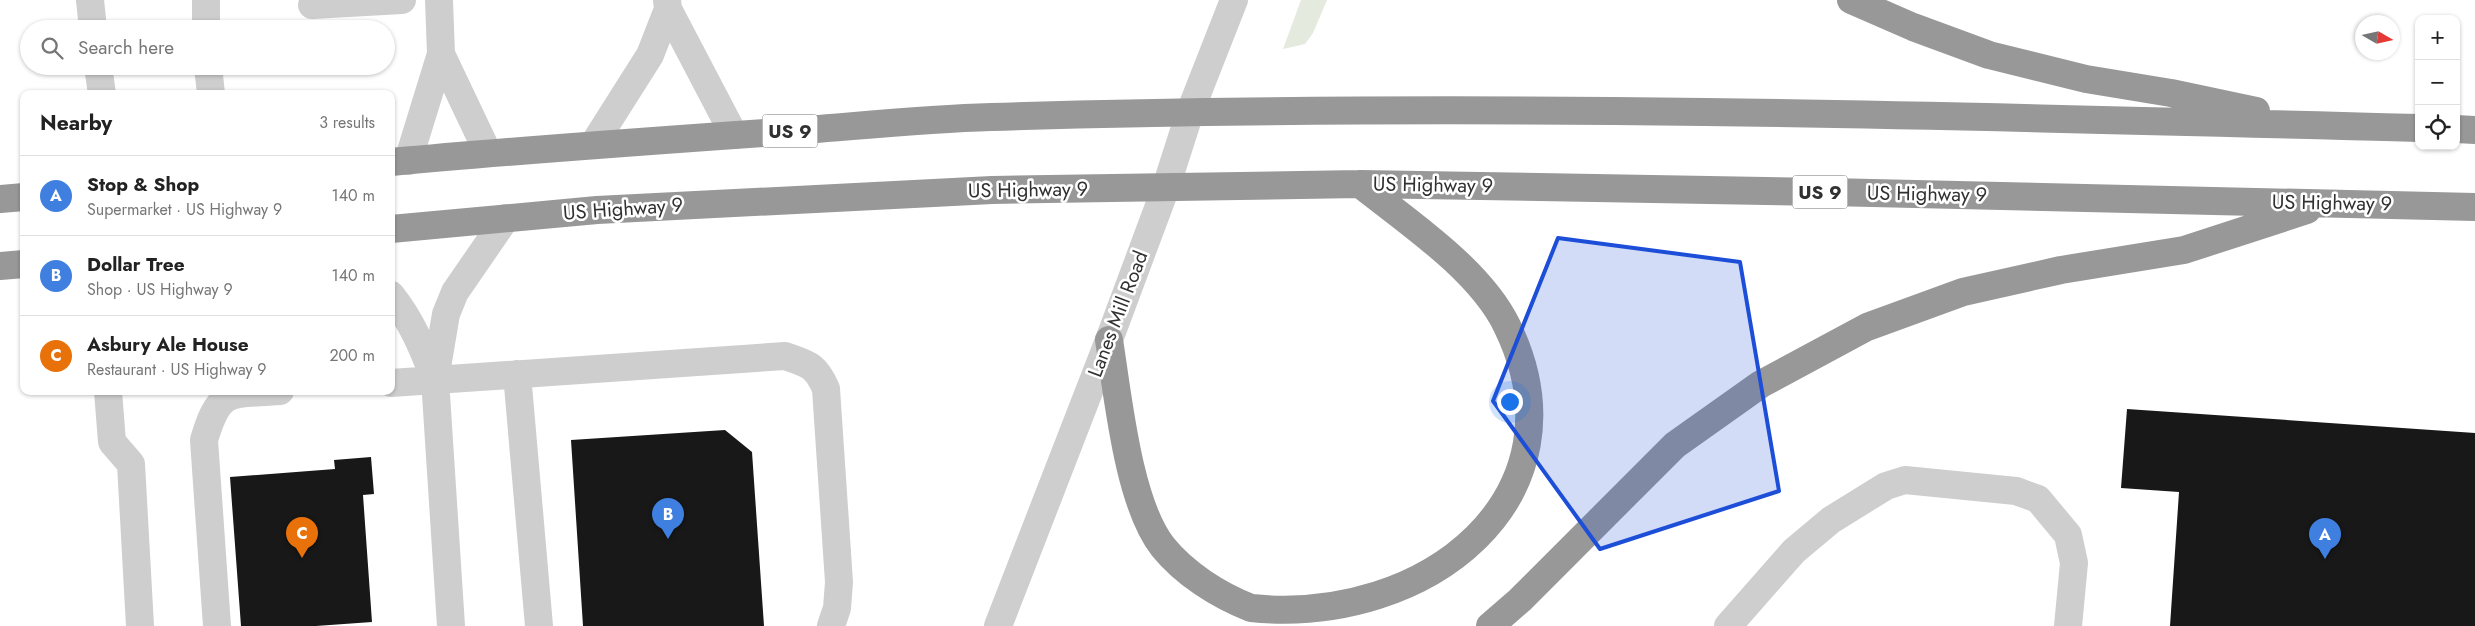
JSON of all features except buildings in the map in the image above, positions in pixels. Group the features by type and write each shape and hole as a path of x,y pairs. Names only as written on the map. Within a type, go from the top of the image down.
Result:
{"highway":[{"path":"1851,0 1913,27 1990,55 2086,78 2171,93 2321,125"},
{"name":"US 9","path":"400,161 984,117 1190,112 1374,110 1804,114 2415,128"},
{"path":"2460,129 2475,130"},
{"path":"1109,340 1125,438 1140,502 1162,545 1185,570 1231,600 1271,615 1321,623 1371,617 1411,604 1443,586 1479,553 1496,531 1509,508 1526,460 1530,412 1524,370 1507,325 1488,297 1451,257 1360,184"},
{"name":"US Highway 9","path":"395,229 606,210 953,192 1360,184 2475,207"},
{"path":"0,199 20,197"},
{"path":"1490,626 1520,600 1675,445 1761,384 1868,327 1963,292 2061,270 2184,250 2328,203"},
{"path":"0,266 20,264"}],"street":[{"path":"90,0 93,20"},
{"path":"206,0 206,20"},
{"path":"312,6 402,0"},
{"path":"400,161 441,54 439,0"},
{"name":"Lanes Mill Road","path":"998,626 1109,340 1166,187 1190,112 1234,0"},
{"path":"668,5 734,135"},
{"path":"593,145 650,55 668,5"},
{"path":"441,54 488,153"},
{"path":"99,75 101,90"},
{"path":"209,75 211,90"},
{"path":"451,626 435,380 449,307 472,266 506,218"},
{"path":"395,300 402,308 421,342 435,380"},
{"path":"395,383 784,356 804,363 820,372 826,389 839,582 836,608 831,626"},
{"path":"517,374 539,626"},
{"path":"108,395 112,442 131,464 140,626"},
{"path":"217,626 204,440 210,419 220,402 230,395"},
{"path":"1728,626 1794,551 1831,520 1886,486 1905,480 2016,490 2038,499 2068,535 2074,563 2068,626"}],"highlighted area":[{"path":"1558,238 1740,262 1779,491 1600,549 1493,401"}],"shaded area":[{"path":"1301,0 1327,0 1313,33 1305,44 1283,49"}],"place":[{"name":"Dollar Tree","path":"668,539"},
{"name":"Asbury Ale House","path":"302,558"},
{"name":"Stop & Shop","path":"2325,559"}]}
